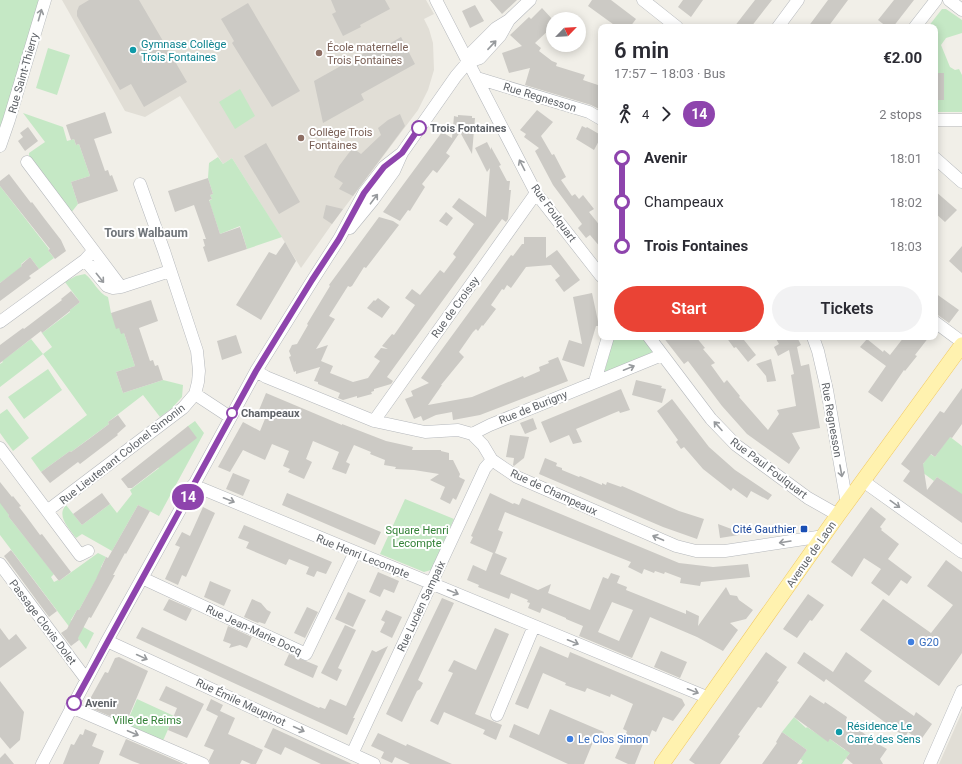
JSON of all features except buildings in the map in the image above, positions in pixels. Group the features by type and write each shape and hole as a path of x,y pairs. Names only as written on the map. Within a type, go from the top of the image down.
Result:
{"main road":[{"name":"Avenue de Laon","path":"662,764 842,509 962,345"}],"street":[{"name":"Rue Saint-Thierry","path":"0,146 45,0"},
{"name":"Rue Foulquart","path":"436,0 536,193 598,272"},
{"path":"42,764 107,640 230,417 256,371 339,239 364,193 384,167 402,153 457,74 468,62 480,58 500,36 509,20 530,0"},
{"path":"642,0 656,4 675,24"},
{"path":"780,24 798,0"},
{"path":"917,24 936,0"},
{"path":"949,0 962,10"},
{"name":"Rue Regnesson","path":"476,78 589,112 598,117"},
{"path":"938,120 962,120"},
{"path":"938,161 962,182"},
{"path":"27,162 89,255 121,287 170,271"},
{"path":"140,184 197,351 199,371 195,394 230,417"},
{"name":"Rue de Croissy","path":"374,421 536,193"},
{"path":"0,322 89,255"},
{"path":"938,324 962,342"},
{"path":"595,381 607,340"},
{"name":"Rue Paul Foulquart","path":"651,340 711,419 736,445 808,498 842,509"},
{"name":"Rue Regnesson","path":"814,340 828,390 842,509"},
{"name":"Rue de Burigny","path":"472,434 595,381 662,355"},
{"path":"256,371 266,377 374,421 425,432 458,430 472,434"},
{"name":"Rue Lieutenant Colonel Simonin","path":"47,511 183,408 195,394"},
{"name":"Rue de Champeaux","path":"472,434 483,445 492,460 517,477 676,546 696,551 725,551 824,536"},
{"name":"Rue Lieutenant Colonel Simonin","path":"0,448 80,555 88,551"},
{"name":"Rue Lucien Sampaix","path":"352,754 485,468 492,460"},
{"path":"863,481 962,552"},
{"name":"Rue Henri Lecompte","path":"193,486 709,698"},
{"name":"Rue Jean-Marie Docq","path":"142,578 306,654 355,552"},
{"name":"Passage Clovis Dolet","path":"0,564 86,679"},
{"path":"497,715 534,626"},
{"name":"Rue Émile Maupinot","path":"107,640 374,764"},
{"path":"930,764 962,691"},
{"path":"71,707 203,764"}],"shaded area":[{"name":"Collège Trois Fontaines","path":"62,0 426,0 434,14 424,19 433,43 434,70 428,90 418,110 332,224 301,268 232,158 223,164 180,96 145,117 125,111"},
{"path":"962,712 962,764 939,764"}],"green space":[{"path":"0,0 41,0 0,134"},
{"path":"942,9 946,9 962,20 962,33 946,38 941,45 950,67 955,70 959,69 962,75 962,112 938,112 938,100 944,100 944,74 938,73 938,24 930,24"},
{"path":"48,48 70,55 57,95 36,88"},
{"path":"240,89 255,116 235,129 219,102"},
{"path":"23,113 63,127 67,141 74,139 76,145 79,144 90,176 71,182 78,204 70,214 29,159 29,153 45,142"},
{"path":"218,157 223,164 232,158 282,237 247,249 240,226 220,234 209,201 212,199 210,195 213,194 208,178 209,163"},
{"path":"0,186 49,249 48,250 54,258 39,269 30,257 21,264 22,267 0,283"},
{"path":"85,274 101,293 108,297 111,313 119,328 124,333 135,366 116,372 123,393 163,380 183,385 182,397 172,408 160,417 143,395 108,422 109,424 41,472 31,458 87,415 43,354 52,347 42,333 70,312 70,310 80,302 65,282 76,276"},
{"path":"31,339 43,354 0,387 0,364 3,362 2,361"},
{"path":"613,340 645,340 653,352 604,373"},
{"path":"48,369 62,390 24,419 8,397"},
{"path":"7,409 29,438 13,451 0,433 0,414"},
{"path":"195,421 204,433 159,516 138,505 112,551 82,534 76,538 63,518 62,513 66,505 82,525 110,504 117,513 132,494 130,490 159,468 158,467 188,426"},
{"path":"945,433 962,446 962,501 954,489 937,477 934,481 922,472 921,467 930,454 935,457 947,440"},
{"path":"0,491 9,515 8,516 54,574 51,577 54,582 59,581 98,553 106,557 101,567 102,569 79,610 77,610 71,620 94,633 86,649 0,535"},
{"name":"Square Henri Lecompte","path":"405,499 454,519 431,570 424,572 380,554"},
{"name":"Ville de Reims","path":"137,699 174,716 162,743 125,727"},
{"path":"794,717 806,728 807,727 828,741 830,739 845,750 847,748 853,753 849,754 842,764 801,764 803,761 800,759 807,750 782,732"}],"bus line":[{"name":"14","path":"74,703 107,640 256,371 339,239 364,193 384,167 402,153 419,128"}],"place":[{"name":"Gymnase Collège Trois Fontaines","path":"133,50"},
{"name":"École maternelle Trois Fontaines","path":"319,53"},
{"name":"Trois Fontaines","path":"419,128"},
{"name":"Collège Trois Fontaines","path":"301,138"},
{"name":"Champeaux","path":"232,413"},
{"name":"Cité Gauthier","path":"804,529"},
{"name":"G20","path":"911,642"},
{"name":"Avenir","path":"74,703"},
{"name":"Résidence Le Carré des Sens","path":"839,732"},
{"name":"Le Clos Simon","path":"570,739"}],"district":[{"name":"Tours Walbaum","path":"146,233"}]}
